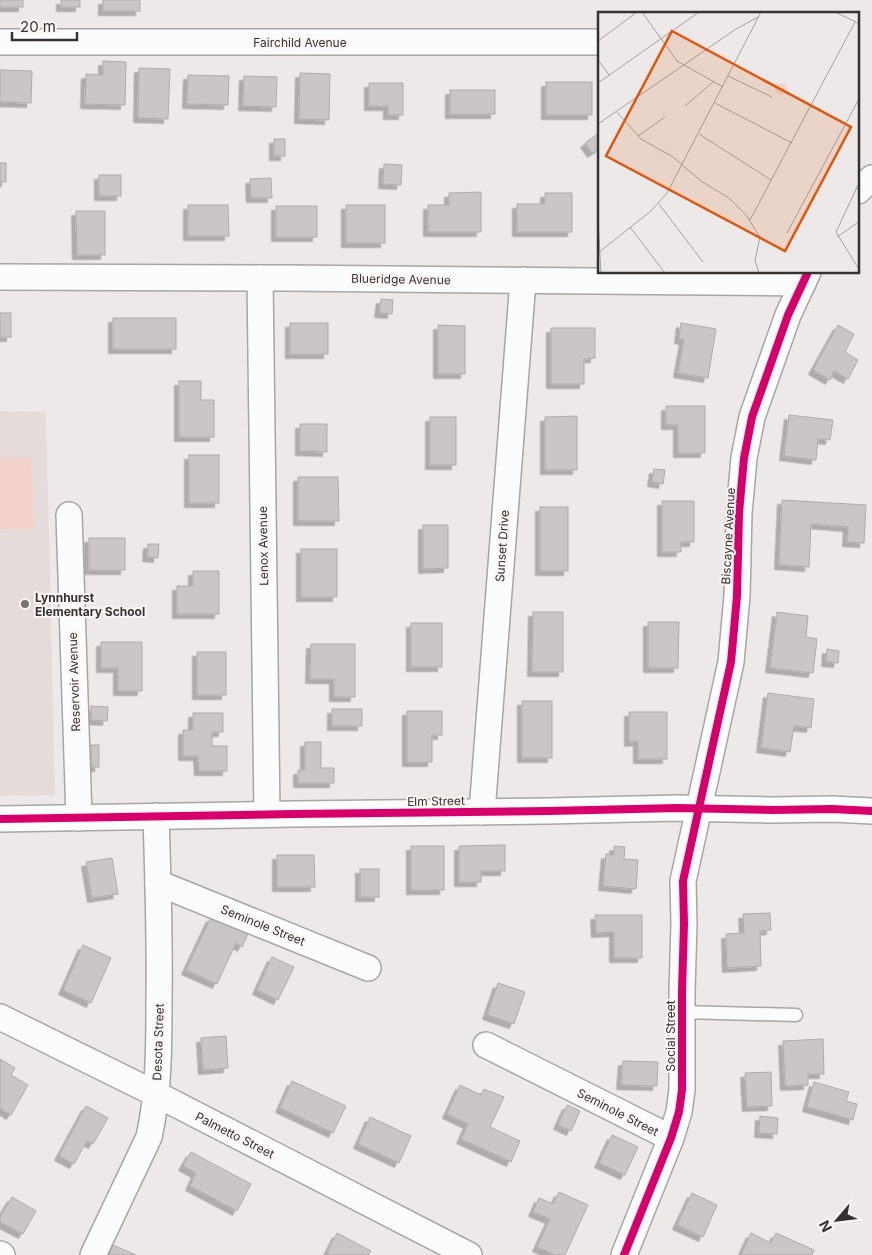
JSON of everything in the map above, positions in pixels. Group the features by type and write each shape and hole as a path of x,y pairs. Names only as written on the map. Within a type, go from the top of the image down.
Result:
{"street":[{"name":"Fairchild Avenue","path":"0,42 598,42"},
{"path":"860,189 872,178"},
{"name":"Blueridge Avenue","path":"0,277 523,280 805,278"},
{"name":"Lenox Avenue","path":"260,278 267,814"},
{"name":"Biscayne Avenue","path":"698,808 731,662 737,596 739,513 744,458 752,417 788,315 805,278"},
{"name":"Sunset Drive","path":"482,812 523,280"},
{"name":"Reservoir Avenue","path":"69,516 79,818"},
{"name":"Elm Street","path":"0,819 698,808 773,810 832,808 872,811"},
{"name":"Social Street","path":"624,1255 671,1138 679,1112 682,1090 683,882 698,808"},
{"name":"Desota Street","path":"93,1255 149,1137 156,1094 159,1015 156,816"},
{"name":"Seminole Street","path":"158,883 368,968"},
{"name":"Palmetto Street","path":"0,1017 156,1094 469,1255"},
{"name":"Seminole Street","path":"486,1045 671,1138"}],"lane":[{"path":"682,1012 796,1015"}],"shaded area":[{"name":"Lynnhurst Elementary School","path":"0,411 46,412 55,795 0,796"},
{"path":"31,458 34,528 0,529 0,459"}],"building":[{"path":"0,0 23,0 23,7 0,7"},
{"path":"61,0 80,0 80,7 61,7"},
{"path":"103,0 140,0 140,11 103,11"},
{"path":"103,61 126,62 125,105 85,104 86,74 103,75"},
{"path":"139,68 170,69 168,119 138,118"},
{"path":"0,70 32,71 31,103 0,102"},
{"path":"300,73 330,74 329,120 299,119"},
{"path":"188,75 229,76 228,105 187,104"},
{"path":"244,76 277,77 276,107 243,106"},
{"path":"546,82 592,82 592,115 546,115"},
{"path":"369,83 403,83 403,115 388,115 388,106 369,106"},
{"path":"450,90 495,90 495,114 450,114"},
{"path":"598,134 598,149 592,153 585,143"},
{"path":"274,139 285,139 285,156 274,156"},
{"path":"0,163 6,163 6,182 0,182"},
{"path":"384,164 402,165 401,185 383,184"},
{"path":"99,175 121,175 121,196 99,196"},
{"path":"271,178 272,198 251,198 250,179"},
{"path":"481,192 481,232 428,232 428,205 449,205 449,193"},
{"path":"545,193 572,193 572,232 517,232 517,204 545,204"},
{"path":"188,205 228,205 229,236 188,236"},
{"path":"346,205 385,205 385,243 346,243"},
{"path":"276,206 317,206 317,237 276,237"},
{"path":"76,211 105,211 105,255 77,255"},
{"path":"381,299 393,300 392,314 379,313"},
{"path":"0,313 11,313 11,337 0,337"},
{"path":"113,318 176,318 176,349 113,349"},
{"path":"290,323 328,323 328,354 290,354"},
{"path":"681,323 716,329 708,378 678,373 684,340 679,339"},
{"path":"438,325 465,326 465,374 438,374"},
{"path":"838,325 854,334 845,352 858,360 848,379 834,371 830,380 813,370"},
{"path":"551,328 595,328 595,358 584,359 584,384 551,384"},
{"path":"179,381 201,381 201,400 214,400 214,437 179,437"},
{"path":"666,406 705,406 705,453 678,453 678,425 666,425"},
{"path":"789,415 833,420 830,440 818,439 816,460 784,456"},
{"path":"577,416 577,470 545,470 545,417"},
{"path":"430,417 456,417 456,465 430,465"},
{"path":"300,424 327,424 327,452 300,451"},
{"path":"189,455 219,455 219,503 189,503"},
{"path":"654,469 665,470 663,484 652,482"},
{"path":"298,477 338,477 339,521 298,521"},
{"path":"782,500 866,505 864,543 847,542 848,527 811,524 809,567 779,565"},
{"path":"662,501 694,501 694,542 681,542 681,552 662,552"},
{"path":"540,507 568,507 568,571 540,571"},
{"path":"423,525 448,525 448,568 423,569"},
{"path":"89,538 125,538 125,570 89,570"},
{"path":"148,544 159,544 158,558 147,557"},
{"path":"301,549 337,549 337,597 301,597"},
{"path":"193,571 219,571 219,614 177,614 177,586 193,586"},
{"path":"533,612 563,612 563,672 532,672"},
{"path":"777,612 808,616 806,637 817,639 813,673 770,668"},
{"path":"648,622 679,622 678,668 648,668"},
{"path":"411,623 442,623 442,667 411,667"},
{"path":"101,642 142,642 142,691 118,691 118,668 101,668"},
{"path":"311,644 355,644 355,697 334,697 334,679 310,679"},
{"path":"827,649 839,651 838,663 826,662"},
{"path":"197,652 226,652 226,695 197,695"},
{"path":"768,693 814,699 811,728 794,726 790,752 761,748"},
{"path":"522,701 552,701 552,758 522,758"},
{"path":"91,706 108,707 107,721 91,720"},
{"path":"332,709 362,709 362,726 332,726"},
{"path":"407,711 442,711 442,735 432,735 432,762 407,762"},
{"path":"629,712 667,712 667,759 638,759 638,741 629,742"},
{"path":"193,713 223,713 223,732 212,732 212,746 227,746 227,771 199,771 198,756 183,756 183,730 193,730"},
{"path":"305,742 321,742 321,768 334,768 334,783 298,783 298,770 305,770"},
{"path":"91,745 99,745 99,767 91,767"},
{"path":"505,845 505,871 481,871 481,882 459,882 459,846"},
{"path":"411,846 444,846 444,890 411,890"},
{"path":"614,846 625,847 624,859 638,860 636,889 603,886 606,854 614,855"},
{"path":"277,855 314,855 315,887 277,887"},
{"path":"112,858 118,894 92,898 86,862"},
{"path":"360,869 379,869 379,897 360,897"},
{"path":"770,913 771,930 760,931 761,966 727,968 726,934 744,933 743,914"},
{"path":"595,915 642,915 642,958 614,958 614,932 596,933"},
{"path":"211,917 248,934 242,947 236,943 217,984 186,970"},
{"path":"83,945 111,958 91,1003 63,990"},
{"path":"272,957 294,967 278,1000 257,990"},
{"path":"498,983 525,992 514,1024 487,1015"},
{"path":"226,1036 228,1068 203,1070 201,1038"},
{"path":"823,1039 824,1074 808,1074 808,1085 785,1086 783,1041"},
{"path":"0,1059 15,1068 11,1075 28,1085 11,1115 0,1108"},
{"path":"623,1061 658,1062 657,1086 621,1085"},
{"path":"771,1072 772,1106 747,1107 745,1073"},
{"path":"292,1081 346,1106 333,1133 280,1108"},
{"path":"814,1082 849,1092 846,1101 857,1104 853,1120 807,1107"},
{"path":"460,1085 481,1095 484,1089 504,1097 490,1127 520,1141 511,1162 461,1139 468,1124 447,1114"},
{"path":"567,1105 580,1111 571,1131 558,1125"},
{"path":"86,1106 108,1118 93,1144 87,1141 74,1164 59,1156"},
{"path":"760,1116 778,1118 777,1134 759,1133"},
{"path":"370,1117 411,1136 399,1163 358,1144"},
{"path":"612,1135 638,1147 625,1175 599,1163"},
{"path":"191,1152 251,1184 237,1211 190,1186 196,1173 183,1166"},
{"path":"559,1192 588,1205 565,1255 555,1255 537,1247 550,1219 533,1212 539,1198 553,1204"},
{"path":"692,1193 717,1205 703,1237 677,1225"},
{"path":"12,1197 36,1211 23,1234 0,1222 0,1217"},
{"path":"337,1233 371,1251 368,1255 332,1255 327,1253"},
{"path":"751,1233 771,1243 776,1233 814,1250 812,1255 741,1255"},
{"path":"113,1245 136,1255 109,1255"}],"cycle path":[{"path":"624,1255 671,1138 679,1112 682,1090 683,881 731,662 737,596 739,513 744,458 752,417 788,315 807,274"},
{"path":"0,819 677,808 872,811"}],"place":[{"name":"Lynnhurst Elementary School","path":"25,604"}]}
